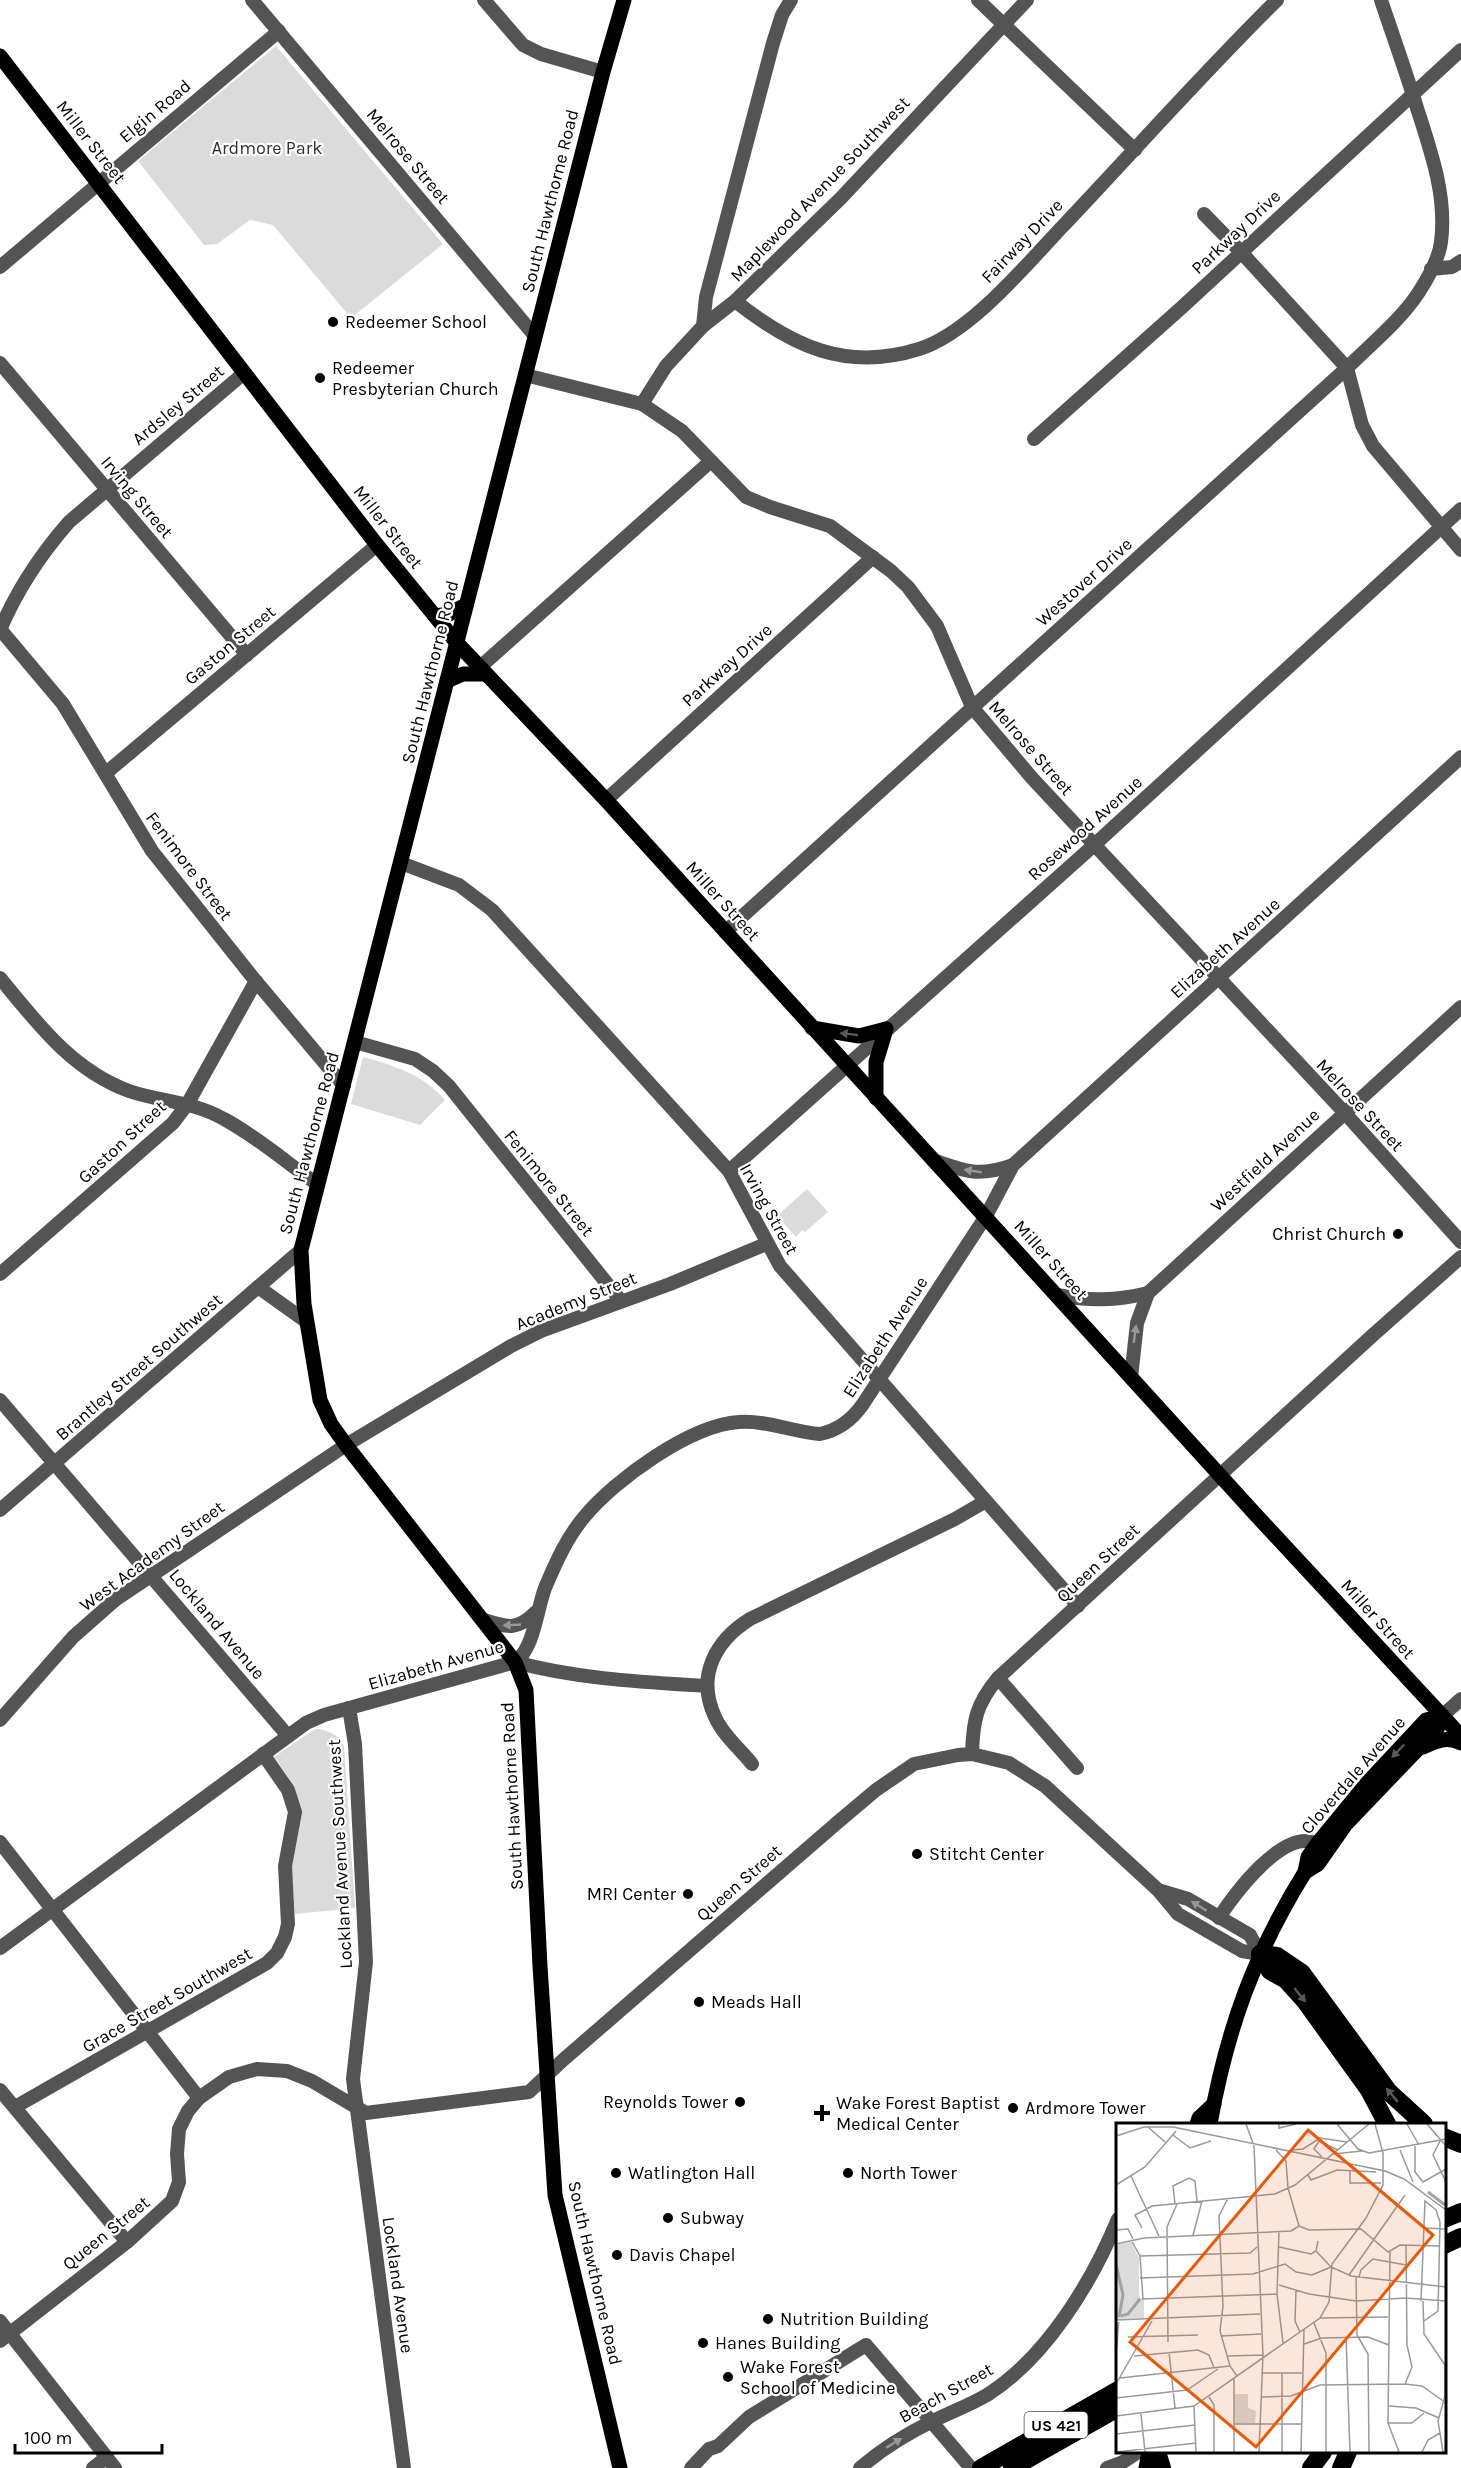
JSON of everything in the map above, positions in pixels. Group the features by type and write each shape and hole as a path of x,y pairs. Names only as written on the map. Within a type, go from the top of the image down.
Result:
{"highway":[{"path":"1260,1954 1270,1971 1286,1980 1305,2001 1369,2090 1386,2123"},
{"path":"1260,1954 1277,1956 1302,1974 1389,2092 1408,2112 1423,2123"},
{"path":"1446,2137 1461,2144"},
{"path":"1446,2218 1461,2212"},
{"path":"1446,2235 1461,2229"},
{"path":"1446,2244 1461,2237"},
{"name":"US 421","path":"981,2468 1116,2392"},
{"name":"US 421","path":"1012,2468 1116,2409"},
{"path":"1157,2453 1161,2468"},
{"path":"1311,2468 1322,2453"},
{"path":"1341,2468 1347,2453"}],"main road":[{"name":"South Hawthorne Road","path":"620,2468 555,2195 526,1689 515,1662 331,1424 320,1400 308,1322 301,1250 603,72 624,0"},
{"name":"Miller Street","path":"0,56 377,545 457,643 606,800 1131,1378 1461,1736"},
{"path":"435,616 449,614 466,605"},
{"path":"447,681 463,674 482,671"},
{"path":"812,1028 858,1036 886,1029"},
{"path":"876,1098 876,1062 886,1029"},
{"name":"Cloverdale Avenue","path":"1305,1872 1318,1864 1346,1824 1437,1729 1442,1716"},
{"name":"Cloverdale Avenue","path":"1210,2123 1235,2016 1260,1954 1305,1872 1308,1857 1368,1782 1426,1720 1442,1716"},
{"path":"1418,1750 1437,1740 1448,1739 1461,1743"},
{"path":"1197,2123 1199,2118 1214,2104"},
{"path":"1146,2468 1149,2453"}],"street":[{"name":"Melrose Street","path":"252,0 535,336"},
{"path":"484,0 523,45 541,54 603,72"},
{"path":"703,326 706,297 773,43 782,15 791,0"},
{"path":"978,0 1135,150"},
{"name":"Maplewood Avenue Southwest","path":"642,404 666,366 703,326 735,301 841,198 1027,0"},
{"name":"Fairway Drive","path":"735,301 764,324 787,337 825,353 849,358 869,358 918,349 935,343 964,323 1035,254 1277,0"},
{"name":"Westover Drive","path":"725,932 1347,368 1402,314 1419,292 1441,245 1443,212 1438,176 1381,0"},
{"name":"Elgin Road","path":"0,267 279,31"},
{"name":"Parkway Drive","path":"1034,439 1461,50"},
{"path":"1204,214 1347,368 1362,425 1372,446 1461,550"},
{"path":"1431,269 1452,267 1461,261"},
{"name":"Irving Street","path":"0,363 247,655"},
{"name":"Ardsley Street","path":"0,629 14,599 49,545 69,522 244,373"},
{"name":"Melrose Street","path":"525,375 642,404 682,431 746,497 830,526 873,556 908,587 924,606 947,648 972,707 1093,846 1344,1112 1461,1242"},
{"path":"482,671 711,461"},
{"name":"Rosewood Avenue","path":"729,1171 1093,846 1461,508"},
{"name":"Gaston Street","path":"106,773 377,545"},
{"name":"Parkway Drive","path":"606,800 873,556"},
{"name":"Fenimore Street","path":"0,629 54,691 152,851 344,1086"},
{"name":"Elizabeth Avenue","path":"0,1948 306,1723 324,1715 515,1662 523,1657 530,1640 537,1610 560,1552 585,1515 632,1473 658,1455 697,1434 736,1422 763,1424 807,1433 829,1432 855,1415 986,1216 1013,1165 1461,757"},
{"name":"Irving Street","path":"401,863 459,885 492,910 729,1171 766,1244 780,1266 1078,1606"},
{"path":"0,978 55,1044 87,1069 126,1090 188,1103 235,1125 317,1184"},
{"name":"Gaston Street","path":"2,1268 173,1123 188,1103 256,981"},
{"name":"Westfield Avenue","path":"1131,1378 1137,1323 1148,1293 1461,1007"},
{"name":"Fenimore Street","path":"355,1042 415,1059 449,1086 621,1301"},
{"name":"Elizabeth Avenue","path":"933,1160 958,1169 985,1173 1013,1165"},
{"name":"Academy Street","path":"346,1444 511,1346 541,1331 670,1284 766,1244"},
{"name":"Brantley Street Southwest","path":"0,1510 301,1250"},
{"name":"Queen Street","path":"5,2337 127,2242 166,2208 176,2193 179,2182 177,2154 179,2129 188,2111 200,2098 229,2077 257,2068 287,2070 312,2081 366,2113 529,2092 876,1790 914,1764 958,1755 972,1755 976,1712 986,1693 998,1678 1461,1257"},
{"path":"258,1287 308,1322"},
{"path":"1057,1295 1101,1301 1125,1299 1148,1293"},
{"name":"Lockland Avenue","path":"0,1400 288,1736"},
{"name":"West Academy Street","path":"0,1720 73,1637 115,1600 346,1444"},
{"path":"752,1764 722,1729 715,1717 707,1686 716,1650 736,1628 955,1519 986,1501"},
{"path":"481,1619 513,1627 525,1623 537,1610"},
{"path":"515,1662 555,1672 637,1682 707,1686"},
{"path":"998,1678 1077,1768"},
{"name":"Cloverdale Avenue","path":"1442,1716 1461,1699"},
{"name":"Lockland Avenue Southwest","path":"349,1708 356,1755 366,1962 353,2079 355,2107"},
{"name":"Grace Street Southwest","path":"15,2107 267,1963 277,1953 285,1937 288,1924 285,1866 295,1812 288,1790 263,1754"},
{"path":"972,1755 1009,1763 1045,1786 1158,1890 1178,1914 1242,1951 1260,1954"},
{"path":"1219,1918 1248,1878 1278,1853 1303,1840 1317,1844"},
{"path":"0,1842 200,2098"},
{"path":"1158,1890 1188,1899 1250,1935 1260,1954"},
{"path":"0,2090 127,2242"},
{"name":"Lockland Avenue","path":"355,2107 404,2468"},
{"name":"Beach Street","path":"860,2468 890,2445 987,2395 1029,2360 1064,2317 1087,2283 1116,2224"},
{"path":"0,2321 5,2337 111,2463 93,2468"},
{"path":"691,2468 709,2449 718,2445 749,2417 866,2345 971,2468"},
{"path":"703,2468 715,2454 718,2445"},
{"path":"1107,2468 1123,2462 1135,2453"}],"green space":[{"name":"Ardmore Park","path":"276,46 443,244 351,318 273,225 250,220 217,244 204,245 138,161"},
{"path":"363,1057 417,1077 445,1100 420,1125 351,1104"},
{"path":"807,1189 828,1212 805,1232 802,1230 796,1237 777,1216"},
{"path":"315,1729 332,1733 344,1746 355,1908 295,1914 292,1857 298,1805 292,1784 274,1757"}],"place":[{"name":"Redeemer School","path":"333,322"},
{"name":"Redeemer Presbyterian Church","path":"320,378"},
{"name":"Christ Church","path":"1398,1234"},
{"name":"Stitcht Center","path":"917,1854"},
{"name":"MRI Center","path":"688,1894"},
{"name":"Meads Hall","path":"699,2002"},
{"name":"Reynolds Tower","path":"740,2102"},
{"name":"Ardmore Tower","path":"1013,2108"},
{"name":"Wake Forest Baptist Medical Center","path":"822,2113"},
{"name":"Watlington Hall","path":"616,2173"},
{"name":"North Tower","path":"848,2173"},
{"name":"Subway","path":"668,2218"},
{"name":"Davis Chapel","path":"617,2255"},
{"name":"Nutrition Building","path":"768,2319"},
{"name":"Hanes Building","path":"703,2343"},
{"name":"Wake Forest School of Medicine","path":"728,2377"}]}
